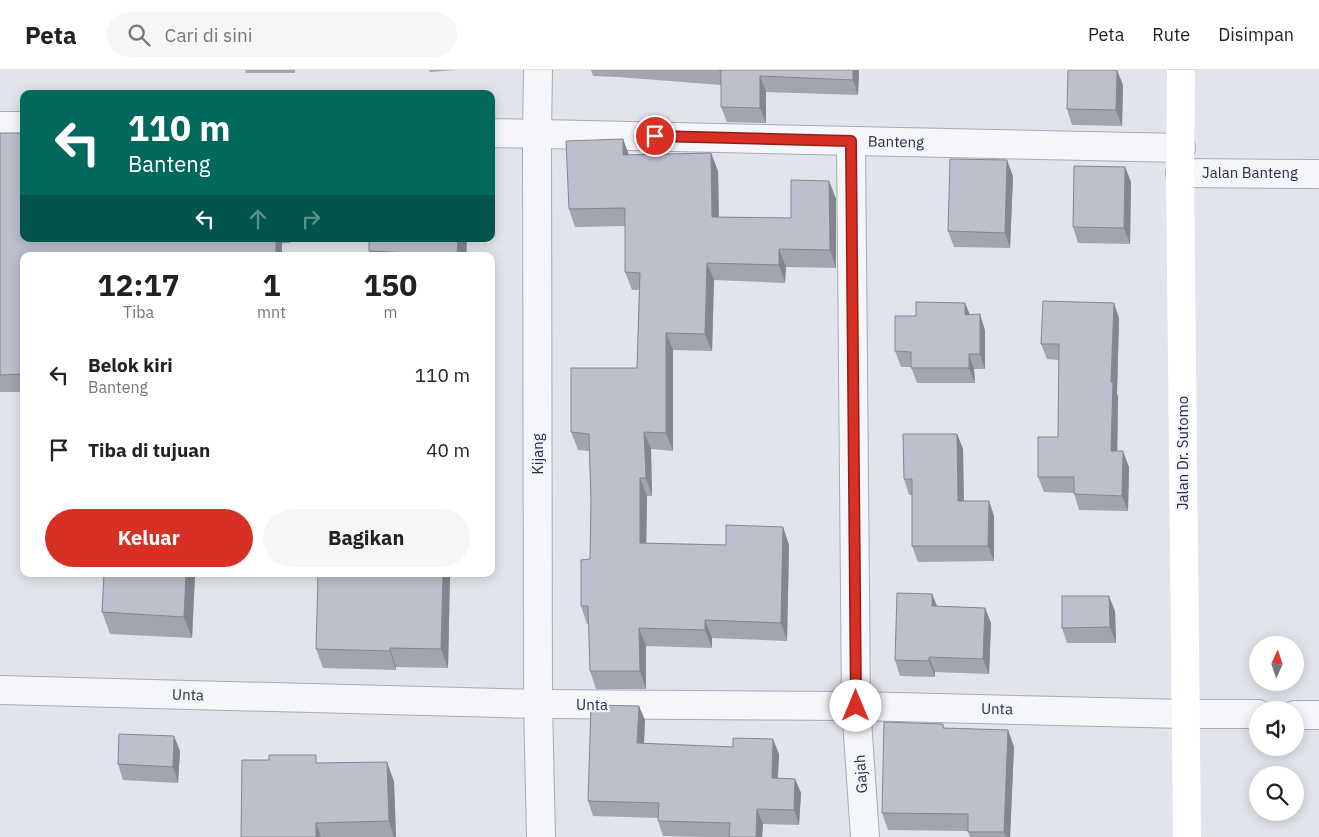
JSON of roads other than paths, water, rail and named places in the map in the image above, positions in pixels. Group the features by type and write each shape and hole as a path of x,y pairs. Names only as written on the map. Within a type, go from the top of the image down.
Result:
{"street":[{"name":"Kijang","path":"538,70 538,704 541,837"},
{"name":"Jalan Dr. Sutomo","path":"1182,70 1186,837"},
{"path":"0,126 20,126"},
{"name":"Banteng","path":"495,133 851,141 1181,161"},
{"name":"Gajah","path":"851,141 856,706 865,837"},
{"name":"Jalan Banteng","path":"1181,161 1319,174"},
{"name":"Unta","path":"0,690 538,704 856,706 1249,714"},
{"path":"1304,715 1319,715"}]}
